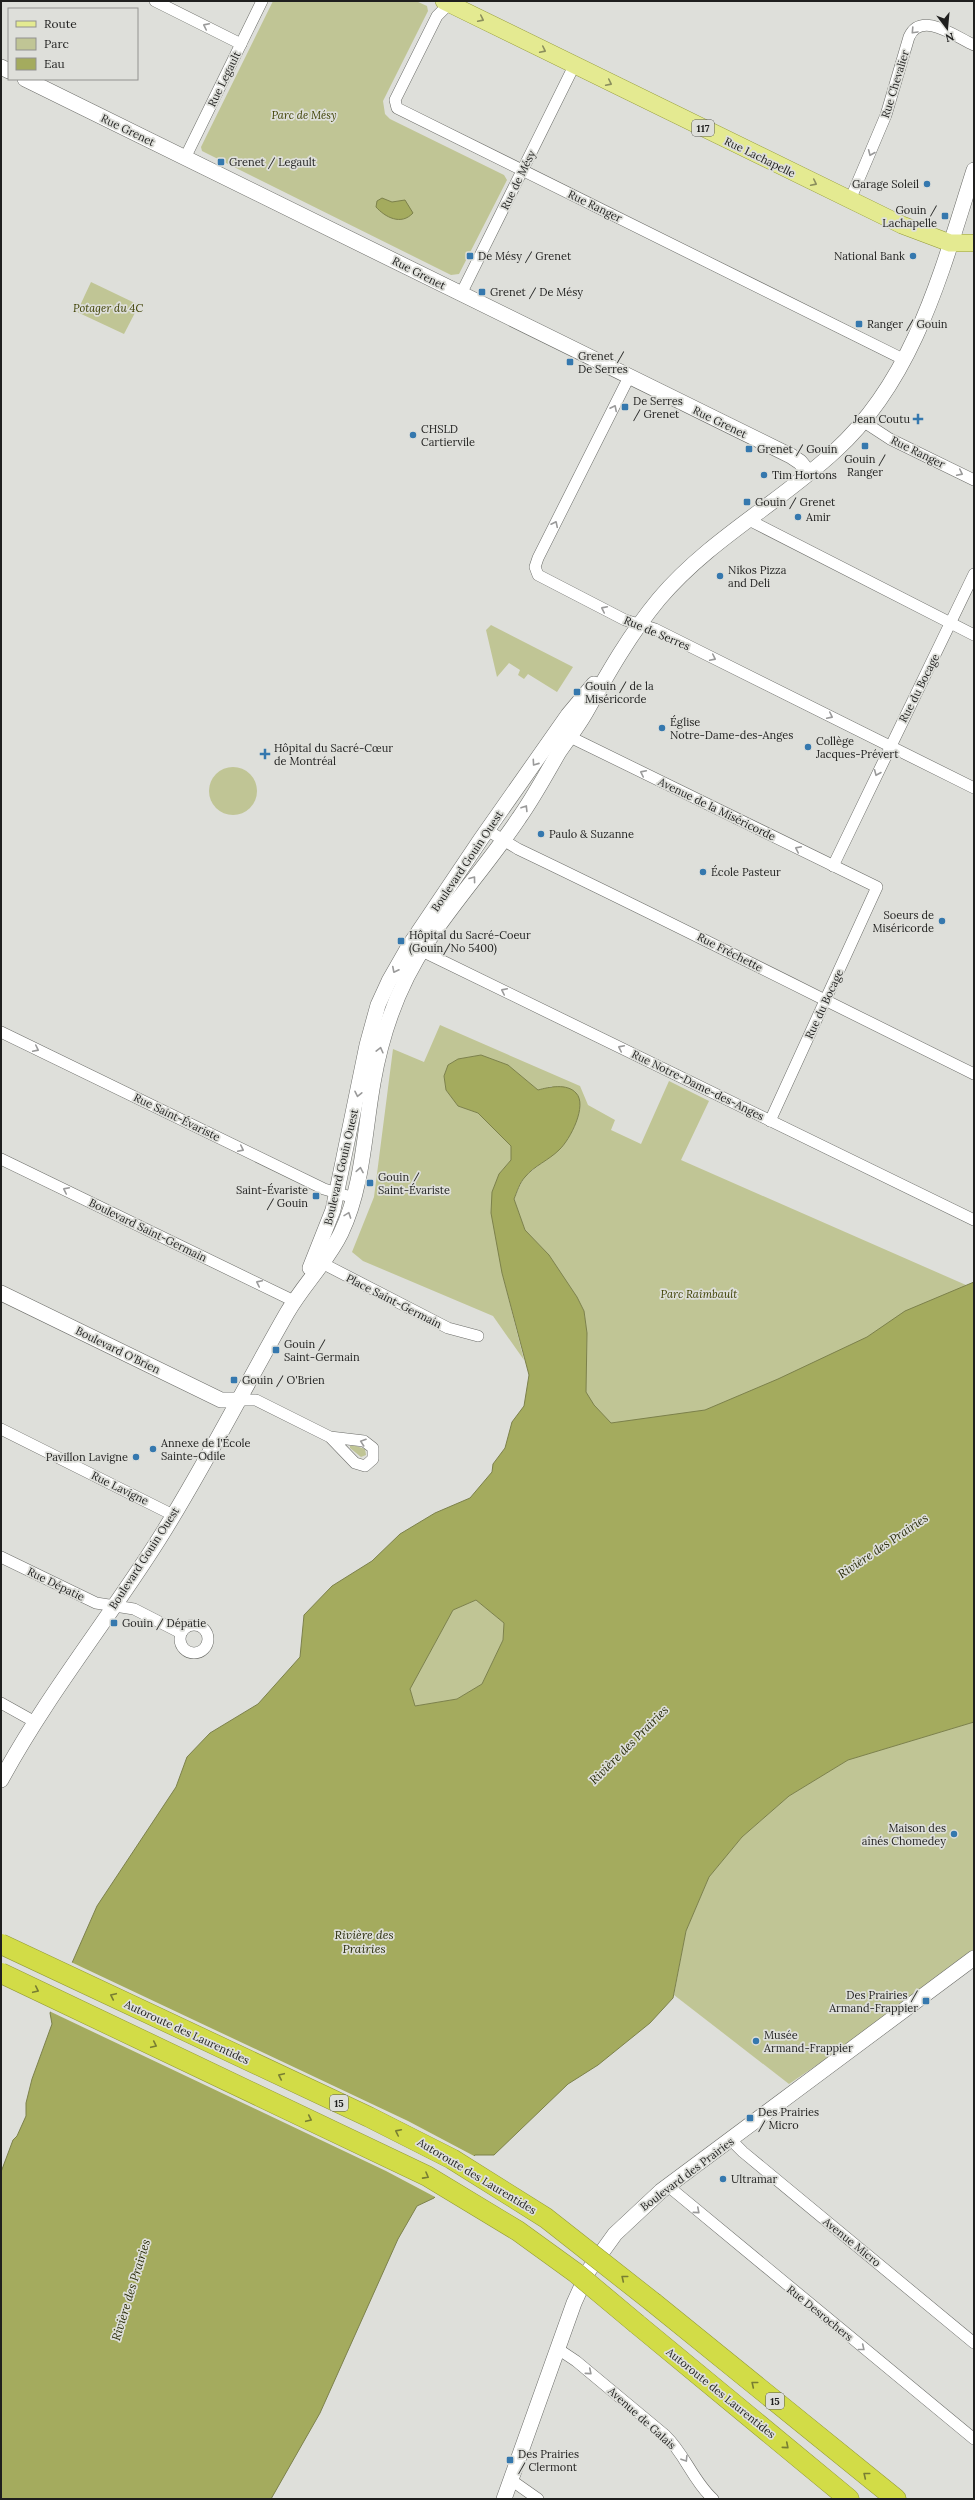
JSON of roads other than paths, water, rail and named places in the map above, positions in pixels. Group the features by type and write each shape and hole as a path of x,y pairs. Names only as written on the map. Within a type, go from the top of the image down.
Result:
{"highway":[{"name":"Autoroute des Laurentides","path":"1,1944 369,2117 452,2159 546,2218 654,2303 896,2499"},
{"name":"Autoroute des Laurentides","path":"1,1973 427,2176 518,2231 572,2270 849,2499"}],"main road":[{"name":"Rue Lachapelle","path":"449,2 574,66 911,229 950,243 974,243"}],"street":[{"path":"155,1 241,44"},
{"name":"Rue Legault","path":"185,158 262,1"},
{"name":"Rue Ranger","path":"449,2 437,16 397,95 395,105 402,111 905,360"},
{"name":"Rue Chevalier","path":"850,200 886,115 909,37 914,29 922,25 930,25 974,45"},
{"name":"Rue de Mésy","path":"461,294 574,66"},
{"name":"Rue Grenet","path":"26,80 791,456 800,462 809,473"},
{"name":"Boulevard Gouin Ouest","path":"318,1261 337,1194 367,1045 378,1005 400,959 488,830 563,734 640,624 684,572 747,520 836,451 864,422 890,387 905,360 924,316 974,170"},
{"name":"Rue de Serres","path":"629,377 535,567 538,575 545,580 625,620 640,624 974,788"},
{"name":"Rue Ranger","path":"864,422 890,439 974,480"},
{"path":"747,520 974,634"},
{"name":"Rue du Bocage","path":"833,866 974,574"},
{"name":"Boulevard Gouin Ouest","path":"1,1780 35,1722 173,1515 237,1400 318,1261 341,1232 354,1198 365,1141 374,1078 388,1019 396,997 422,951 519,818 563,734"},
{"name":"Avenue de la Miséricorde","path":"563,734 877,887"},
{"name":"Rue Fréchette","path":"488,830 518,849 748,960 825,1001 974,1074"},
{"name":"Rue du Bocage","path":"770,1121 877,887"},
{"name":"Rue Notre-Dame-des-Anges","path":"422,951 974,1220"},
{"name":"Rue Saint-Évariste","path":"1,1032 337,1194 354,1198"},
{"name":"Boulevard Saint-Germain","path":"1,1159 298,1295"},
{"name":"Place Saint-Germain","path":"318,1261 448,1328 478,1336"},
{"name":"Boulevard O'Brien","path":"1,1293 221,1400 237,1400"},
{"path":"237,1400 256,1400 330,1437"},
{"name":"Rue Lavigne","path":"1,1429 173,1515"},
{"name":"Rue Dépatie","path":"1,1557 96,1603 134,1609 181,1633"},
{"path":"1,1704 35,1722"},
{"name":"Boulevard des Prairies","path":"504,2499 578,2295 594,2261 628,2221 668,2186 974,1958"},
{"name":"Avenue Micro","path":"731,2140 748,2157 974,2343"},
{"name":"Rue Desrochers","path":"668,2186 974,2439"},
{"name":"Avenue de Galais","path":"558,2349 576,2361 671,2440 701,2486 713,2499"},
{"path":"510,2480 538,2499"}],"water":[{"path":"382,198 392,202 405,200 413,213 403,219 393,219 388,217 376,207 377,201"},
{"name":"Rivière des Prairies","path":"481,1055 508,1065 538,1090 552,1087 563,1087 572,1090 579,1098 579,1114 568,1139 555,1154 523,1179 514,1199 525,1230 549,1255 577,1297 584,1311 587,1333 586,1392 594,1405 611,1423 705,1410 778,1379 867,1337 905,1311 974,1282 974,1722 848,1760 789,1796 742,1837 709,1877 686,1931 673,1998 650,2023 598,2065 568,2084 494,2155 475,2155 434,2198 417,2206 398,2239 320,2413 271,2499 1,2499 1,2172 13,2140 17,2136 26,2116 26,2103 32,2079 52,2024 50,2013 97,1906 176,1787 187,1757 210,1733 258,1704 300,1657 304,1615 332,1586 372,1561 400,1534 435,1513 470,1498 492,1472 493,1464 505,1448 512,1422 524,1406 529,1375 502,1273 491,1213 492,1192 499,1174 511,1160 511,1146 478,1113 458,1106 446,1090 444,1076 448,1065 458,1059","holes":["476,1600 504,1623 503,1640 482,1684 457,1699 415,1706 410,1689 453,1610"]}],"place":[{"name":"Grenet / Legault","path":"221,162"},
{"name":"Garage Soleil","path":"927,184"},
{"name":"Gouin / Lachapelle","path":"945,216"},
{"name":"De Mésy / Grenet","path":"470,256"},
{"name":"National Bank","path":"913,256"},
{"name":"Grenet / De Mésy","path":"482,292"},
{"name":"Ranger / Gouin","path":"859,324"},
{"name":"Grenet / De Serres","path":"570,362"},
{"name":"De Serres / Grenet","path":"625,407"},
{"name":"Jean Coutu","path":"918,419"},
{"name":"CHSLD Cartiervile","path":"413,435"},
{"name":"Gouin / Ranger","path":"865,446"},
{"name":"Grenet / Gouin","path":"749,449"},
{"name":"Tim Hortons","path":"764,475"},
{"name":"Gouin / Grenet","path":"747,502"},
{"name":"Amir","path":"798,517"},
{"name":"Nikos Pizza and Deli","path":"720,576"},
{"name":"Gouin / de la Miséricorde","path":"577,692"},
{"name":"Église Notre-Dame-des-Anges","path":"662,728"},
{"name":"Collège Jacques-Prévert","path":"808,747"},
{"name":"Hôpital du Sacré-Cœur de Montréal","path":"265,754"},
{"name":"Paulo & Suzanne","path":"541,834"},
{"name":"École Pasteur","path":"703,872"},
{"name":"Soeurs de Miséricorde","path":"942,921"},
{"name":"Hôpital du Sacré-Coeur (Gouin/No 5400)","path":"401,941"},
{"name":"Gouin / Saint-Évariste","path":"370,1183"},
{"name":"Saint-Évariste / Gouin","path":"316,1196"},
{"name":"Gouin / Saint-Germain","path":"276,1350"},
{"name":"Gouin / O'Brien","path":"234,1380"},
{"name":"Annexe de l'École Sainte-Odile","path":"153,1449"},
{"name":"Pavillon Lavigne","path":"136,1457"},
{"name":"Gouin / Dépatie","path":"114,1623"},
{"name":"Maison des aînés Chomedey","path":"954,1834"},
{"name":"Des Prairies / Armand-Frappier","path":"926,2001"},
{"name":"Musée Armand-Frappier","path":"756,2041"},
{"name":"Des Prairies / Micro","path":"750,2118"},
{"name":"Ultramar","path":"723,2179"},
{"name":"Des Prairies / Clermont","path":"510,2460"}],"park label":[{"name":"Parc de Mésy","path":"304,115"},
{"name":"Potager du 4C","path":"108,308"},
{"name":"Parc Raimbault","path":"699,1294"}]}
